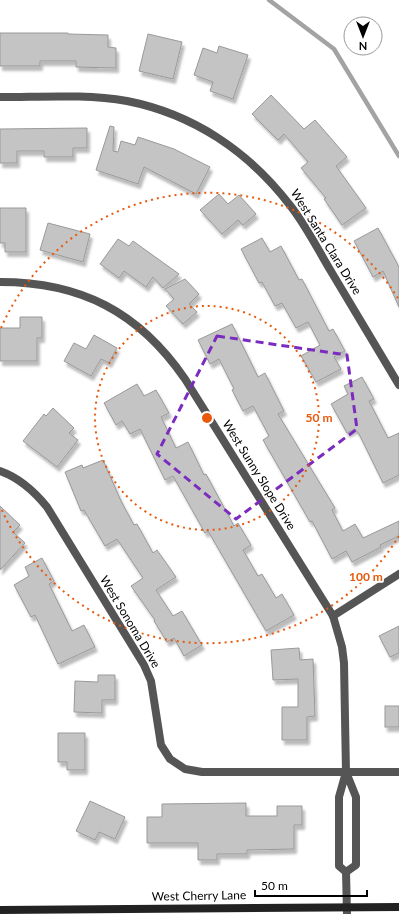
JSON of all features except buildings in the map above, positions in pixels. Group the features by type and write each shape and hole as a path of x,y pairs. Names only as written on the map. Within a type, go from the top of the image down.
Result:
{"main road":[{"name":"West Cherry Lane","path":"0,910 347,910 399,907"}],"street":[{"name":"West Santa Clara Drive","path":"0,97 90,98 108,99 144,105 178,116 210,132 239,152 267,177 290,205 399,385"},
{"name":"West Sunny Slope Drive","path":"0,282 40,284 58,287 92,299 138,326 160,346 185,380 332,616 342,646 344,664 346,772 338,797 338,812 339,866 346,872 347,910"},
{"name":"West Sonoma Drive","path":"0,471 23,482 47,507 144,665 152,687 161,745 170,759 185,769 202,772 399,772"},
{"path":"332,616 399,574"},
{"name":"West Sunny Slope Drive","path":"346,772 356,797 356,865 346,872"}],"highlighted area":[{"path":"217,336 347,355 357,429 236,519 157,454"}],"waterway":[{"path":"269,0 334,49 399,156"}]}
